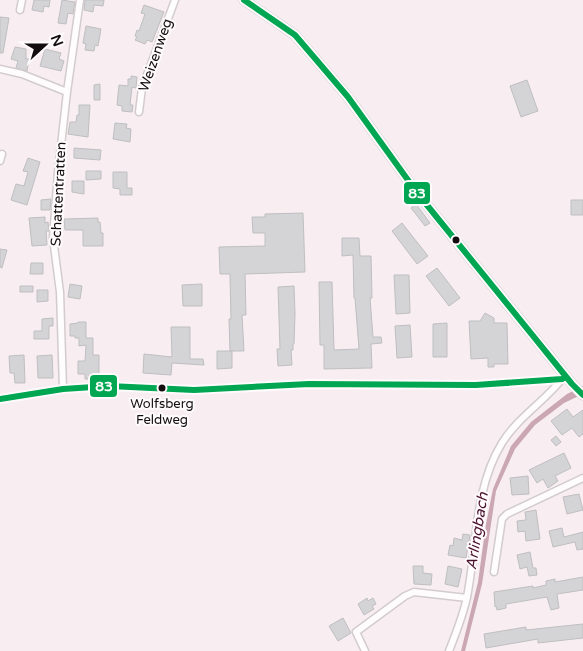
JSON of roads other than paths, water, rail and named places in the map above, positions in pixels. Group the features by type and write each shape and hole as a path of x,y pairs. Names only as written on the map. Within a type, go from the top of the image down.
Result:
{"main road":[{"path":"244,0 295,35 348,97 418,194 567,380 583,395"}],"street":[{"path":"20,10 22,0"},
{"name":"Schattentratten","path":"63,389 60,292 53,238 67,92 80,0"},
{"name":"Weizenweg","path":"139,112 142,88 175,0"},
{"path":"0,69 22,74 67,92"},
{"path":"0,161 2,154"},
{"path":"0,399 63,389 109,386 202,390 309,384 476,384 567,380"},
{"path":"449,651 461,622 467,598 485,480 502,443 522,417 567,380"},
{"path":"494,572 502,520 507,514 583,478"},
{"path":"365,651 356,632 405,596 414,592 467,598"}],"place":[{"name":"Wolfsberg Feldweg","path":"162,388"}],"water label":[{"name":"Arlingbach","path":"477,531"}]}
